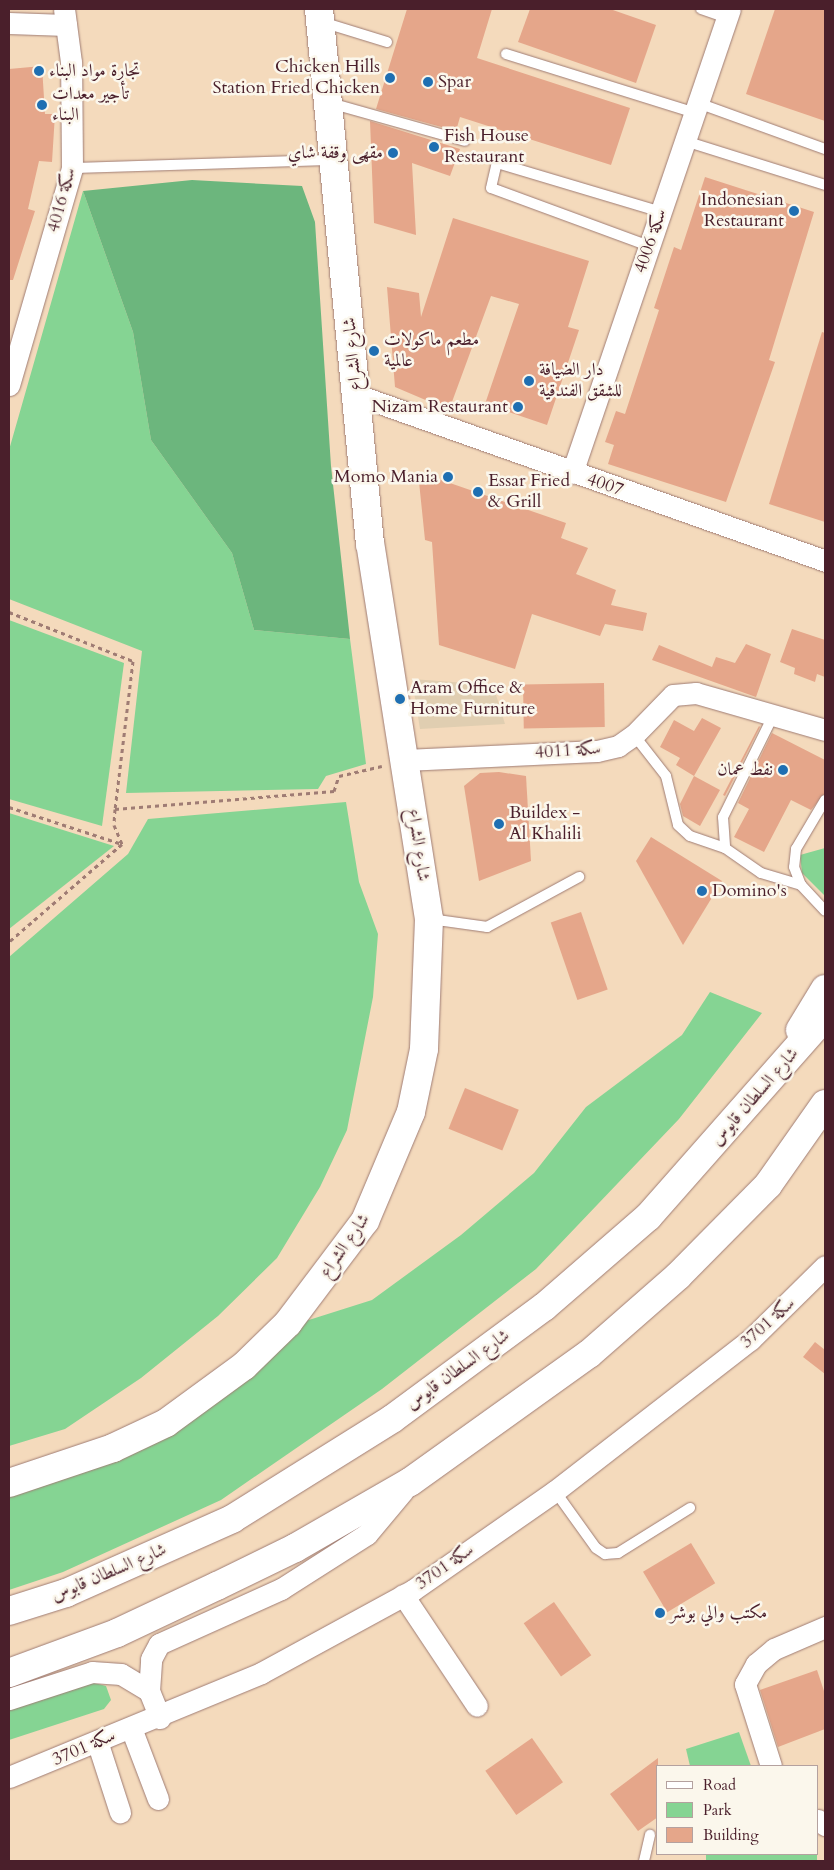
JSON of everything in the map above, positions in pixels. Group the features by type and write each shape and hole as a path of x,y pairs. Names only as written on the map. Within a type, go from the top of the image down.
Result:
{"main road":[{"name":"شارع الشراع","path":"9,1482 113,1448 195,1404 244,1366 288,1322 365,1221 411,1112 424,1049 429,919 370,544 320,15"},
{"path":"733,1124 825,989"},
{"name":"شارع السلطان قابوس","path":"9,1611 66,1593 232,1519 392,1419 544,1307 648,1218 733,1124 825,1016"},
{"path":"768,1184 825,1104"},
{"path":"9,1673 117,1633 217,1586 296,1548 410,1482 589,1354 684,1270 825,1123"}],"street":[{"name":"سكة 4006","path":"572,473 728,13"},
{"path":"9,23 65,17"},
{"name":"سكة 4016","path":"9,385 72,168 65,17"},
{"name":"4007","path":"357,395 572,473 825,561"},
{"name":"سكة 4011","path":"405,760 597,751 618,746 634,735 673,695 696,693 825,730"},
{"name":"سكة 3701","path":"9,1777 160,1718 261,1673 403,1595 555,1491 750,1340 825,1266"},
{"path":"160,1718 149,1691 151,1659 159,1644 281,1589 366,1534 410,1482"},
{"path":"403,1595 477,1706"},
{"path":"771,1765 745,1684 756,1664 774,1649 825,1627"},
{"path":"9,1699 92,1672 121,1674 149,1691"},
{"path":"131,1728 158,1799"},
{"path":"97,1742 120,1812"}],"lane":[{"path":"701,9 728,13"},
{"path":"320,15 387,42"},
{"path":"506,54 696,108 825,149"},
{"path":"329,103 465,142"},
{"path":"685,142 825,185"},
{"path":"72,168 334,160"},
{"path":"649,246 491,188 497,163 661,212"},
{"path":"725,848 724,817 774,714"},
{"path":"634,735 666,776 678,825 690,836 725,848 761,873 801,885"},
{"path":"825,800 796,850 794,867 801,885 825,911"},
{"path":"429,919 487,927 579,877"},
{"path":"555,1491 596,1548 605,1554 618,1554 690,1508"},
{"path":"644,1861 650,1835"}],"path":[{"path":"9,612 133,661 114,825 122,844"},
{"path":"115,809 334,791 339,776 405,760"},
{"path":"9,807 122,844"},
{"path":"9,942 122,844"}],"shaded area":[{"path":"412,679 493,685 505,724 420,729"}],"green space":[{"path":"192,180 302,186 315,222 331,466 350,639 254,630 232,553 151,440 133,332 83,191"},
{"path":"83,191 133,332 151,440 232,553 254,630 350,639 366,764 326,776 318,789 126,793 142,651 9,599 9,450"},
{"path":"9,620 124,663 102,826 9,799"},
{"path":"346,802 359,882 378,934 373,997 347,1130 320,1187 277,1258 218,1316 141,1378 65,1429 9,1446 9,957 128,854 148,819"},
{"path":"9,813 114,846 9,929"},
{"path":"825,848 825,896 802,873 800,855"},
{"path":"710,992 762,1013 679,1119 536,1269 382,1389 221,1500 63,1572 9,1590 9,1490 114,1454 293,1325 372,1300 461,1235 534,1173 586,1107 682,1035"},
{"path":"87,1681 106,1686 111,1700 104,1709 9,1740 9,1705"},
{"path":"739,1732 751,1765 690,1765 686,1749"},
{"path":"706,1855 817,1855 817,1861 706,1861"}],"building":[{"path":"407,9 492,9 477,58 630,108 611,165 460,117 456,131 376,109"},
{"path":"530,9 610,9 656,25 636,83 518,42"},
{"path":"775,9 825,9 825,121 746,94"},
{"path":"42,66 45,114 55,114 52,162 39,161 28,209 35,211 13,280 9,280 9,69"},
{"path":"370,121 460,149 450,176 412,163 416,235 374,223"},
{"path":"705,177 814,212 769,360 775,362 726,502 608,464 614,445 605,442 616,411 625,414 659,310 654,308 674,247 681,250"},
{"path":"453,218 589,261 568,327 579,330 547,425 485,404 519,304 491,296 449,410 395,387 387,287 419,293 421,317"},
{"path":"822,332 825,333 825,522 769,504"},
{"path":"418,472 566,523 561,538 588,548 576,574 616,590 611,605 647,613 643,631 605,624 600,636 532,614 515,669 439,645 432,542 425,540"},
{"path":"792,629 825,640 825,677 817,674 815,682 794,674 795,668 780,662"},
{"path":"746,644 771,654 756,697 652,660 659,645 712,667 716,657 735,663"},
{"path":"604,683 605,727 524,728 523,684"},
{"path":"702,718 721,728 694,776 676,765 680,758 660,747 674,720 694,731"},
{"path":"759,726 725,796 723,795"},
{"path":"772,733 825,760 825,793 811,810 791,800 764,852 734,837 749,809 738,803"},
{"name":"Buildex - Al Khalili","path":"499,772 526,776 531,861 479,881 464,786 480,773"},
{"path":"694,776 720,790 700,826 683,816 680,804"},
{"path":"651,837 722,881 683,945 636,861"},
{"path":"581,912 608,990 577,1000 551,922"},
{"path":"465,1088 519,1110 502,1151 449,1129"},
{"path":"815,1342 825,1350 825,1374 803,1357"},
{"path":"691,1543 715,1583 667,1612 643,1572"},
{"path":"554,1602 591,1655 561,1676 524,1623"},
{"path":"817,1670 825,1694 825,1729 778,1747 760,1690"},
{"path":"532,1738 563,1782 516,1815 485,1771"},
{"path":"658,1758 658,1765 656,1765 656,1818 638,1831 610,1794"}],"place":[{"name":"تجارة مواد البناء","path":"39,71"},
{"name":"Chicken Hills Station Fried Chicken","path":"390,78"},
{"name":"Spar","path":"428,82"},
{"name":"تأجير معدات البناء","path":"42,105"},
{"name":"Fish House Restaurant","path":"434,147"},
{"name":"مقهى وقفة شاي","path":"393,153"},
{"name":"Indonesian Restaurant","path":"794,211"},
{"name":"مطعم ماكولات عالمية","path":"374,351"},
{"name":"دار الضيافة للشقق الفندقية","path":"529,381"},
{"name":"Nizam Restaurant","path":"518,407"},
{"name":"Momo Mania","path":"448,477"},
{"name":"Essar Fried & Grill","path":"478,492"},
{"name":"Aram Office & Home Furniture","path":"400,699"},
{"name":"نفط عمان","path":"783,770"},
{"name":"Buildex - Al Khalili","path":"499,824"},
{"name":"Domino's","path":"702,891"},
{"name":"مكتب والي بوشر","path":"660,1613"}]}
